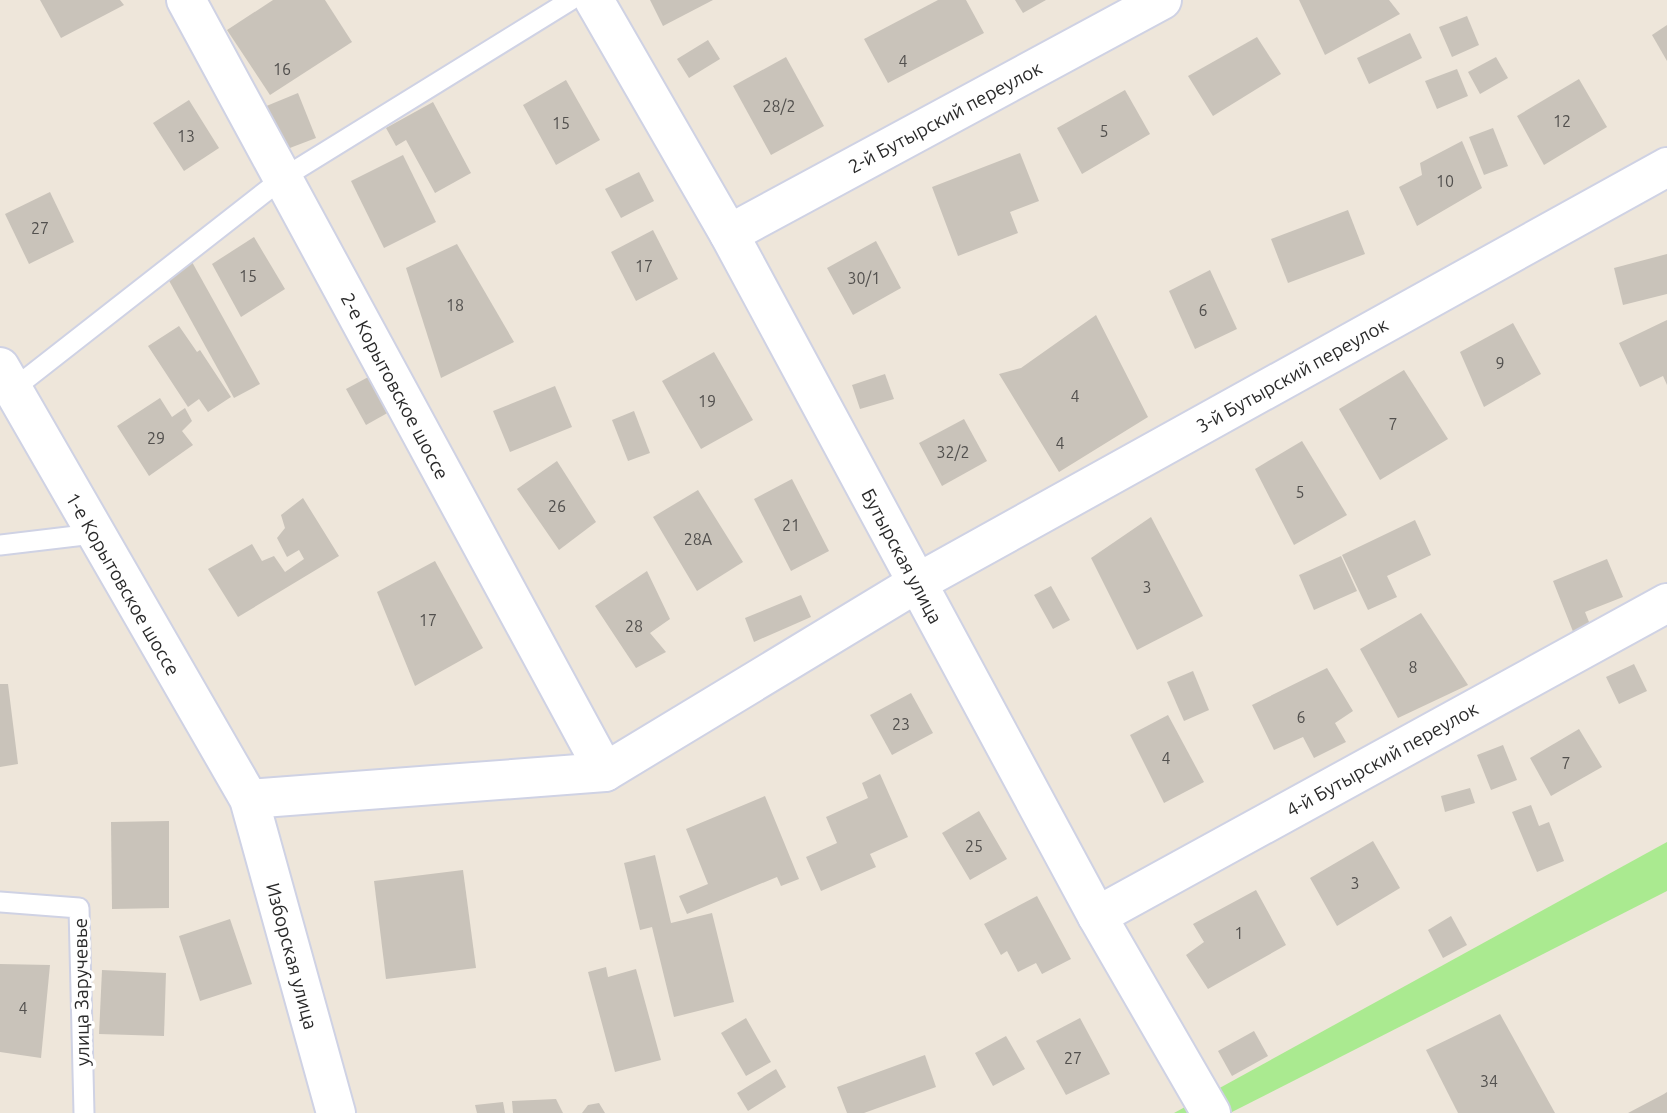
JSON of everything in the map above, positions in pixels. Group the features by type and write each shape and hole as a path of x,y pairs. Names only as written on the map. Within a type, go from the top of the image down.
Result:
{"street":[{"name":"2-е Корытовское шоссе","path":"186,0 605,772"},
{"name":"Бутырская улица","path":"594,0 729,234 1097,916 1210,1113"},
{"name":"2-й Бутырский переулок","path":"729,234 1162,0"},
{"name":"3-й Бутырский переулок","path":"605,772 917,583 1667,167"},
{"name":"1-е Корытовское шоссе","path":"6,378 93,534 249,799"},
{"name":"4-й Бутырский переулок","path":"1097,916 1667,603"},
{"path":"249,799 605,772"},
{"name":"Изборская улица","path":"249,799 336,1113"}],"lane":[{"path":"6,378 283,178 571,0"},
{"path":"0,545 93,534"},
{"name":"улица Заручевье","path":"0,902 79,908 83,1113"}],"green space":[{"path":"1667,842 1667,891 1230,1113 1174,1113"}],"building":[{"path":"40,0 120,0 124,5 61,38"},
{"path":"273,0 325,0 352,42 270,95 227,30"},
{"path":"650,0 713,0 663,26"},
{"path":"938,0 966,0 984,33 888,83 864,39"},
{"path":"1015,0 1046,0 1023,13"},
{"path":"1299,0 1389,0 1400,14 1325,55"},
{"path":"1467,16 1479,45 1452,57 1439,27"},
{"path":"1667,25 1667,61 1652,35"},
{"path":"1410,33 1422,58 1369,84 1357,58"},
{"path":"1257,37 1281,74 1213,116 1188,76"},
{"path":"708,40 720,59 689,78 677,59"},
{"path":"786,57 824,126 771,155 733,86"},
{"path":"1496,57 1508,78 1480,94 1468,72"},
{"path":"1457,69 1468,96 1437,109 1425,81"},
{"path":"1579,79 1607,127 1544,165 1517,116"},
{"path":"566,80 600,140 556,165 523,105"},
{"path":"1125,90 1150,134 1082,174 1057,128"},
{"path":"298,93 316,138 282,151 264,107"},
{"path":"189,100 219,148 184,171 153,123"},
{"path":"433,102 471,173 435,193 406,140 396,146 386,128"},
{"path":"1493,128 1508,166 1484,175 1469,137"},
{"path":"1462,141 1482,188 1417,226 1399,187 1422,175 1420,163"},
{"path":"1020,153 1039,201 1010,212 1018,233 958,256 932,187"},
{"path":"403,155 436,222 384,248 351,181"},
{"path":"639,172 654,201 621,218 605,189"},
{"path":"50,192 74,242 29,264 5,214"},
{"path":"1348,210 1365,254 1288,283 1271,239"},
{"path":"653,230 678,279 636,301 611,252"},
{"path":"254,237 285,289 241,317 212,264"},
{"path":"876,241 901,288 853,315 827,268"},
{"path":"457,244 514,342 441,378 406,268"},
{"path":"1667,254 1667,294 1623,305 1614,268"},
{"path":"192,262 260,384 234,398 167,277"},
{"path":"1210,270 1237,329 1195,349 1169,291"},
{"path":"1096,315 1148,417 1059,472 999,374 1021,368"},
{"path":"1667,320 1667,385 1663,376 1640,387 1619,343"},
{"path":"1513,323 1541,374 1484,407 1460,352"},
{"path":"179,326 197,352 200,350 231,397 208,412 199,399 188,407 148,346"},
{"path":"714,352 753,420 701,449 662,381"},
{"path":"1404,370 1448,439 1380,480 1339,409"},
{"path":"885,374 894,399 860,409 852,385"},
{"path":"372,375 391,411 366,425 346,389"},
{"path":"555,386 572,427 510,452 493,411"},
{"path":"160,398 172,417 185,408 192,421 182,431 193,445 149,476 117,426"},
{"path":"634,411 650,453 628,461 612,420"},
{"path":"964,419 987,461 942,486 919,443"},
{"path":"1302,441 1347,515 1294,545 1255,469"},
{"path":"557,461 596,522 559,550 517,489"},
{"path":"792,479 829,551 791,571 754,499"},
{"path":"698,490 743,562 697,591 653,517"},
{"path":"303,498 339,556 238,617 208,569 252,544 262,561 274,556 285,572 304,559 299,550 287,557 277,538 285,528 281,515"},
{"path":"1151,517 1203,616 1137,650 1091,558"},
{"path":"1415,520 1431,555 1387,576 1397,597 1368,610 1342,555"},
{"path":"1341,556 1357,591 1314,610 1299,575"},
{"path":"1607,559 1623,597 1585,612 1591,627 1574,634 1553,581"},
{"path":"435,561 483,648 415,686 377,592"},
{"path":"647,571 670,619 650,633 666,652 636,668 595,606"},
{"path":"1051,586 1070,620 1053,629 1034,595"},
{"path":"801,595 811,617 754,642 745,618"},
{"path":"1421,613 1468,685 1398,718 1360,649"},
{"path":"1634,664 1647,691 1619,704 1606,677"},
{"path":"1327,668 1353,711 1335,723 1346,742 1314,758 1303,737 1274,750 1252,705"},
{"path":"1193,671 1209,710 1184,721 1167,682"},
{"path":"0,684 8,684 18,764 0,767"},
{"path":"911,693 933,733 892,755 870,715"},
{"path":"1168,715 1204,782 1164,803 1130,735"},
{"path":"1579,729 1602,767 1551,796 1530,758"},
{"path":"1503,745 1517,780 1491,790 1477,755"},
{"path":"880,774 908,837 870,854 876,867 821,891 806,857 837,843 826,817 868,798 862,783"},
{"path":"1470,788 1475,803 1445,812 1441,796"},
{"path":"765,796 799,879 781,886 777,877 687,914 679,896 708,884 686,829"},
{"path":"1531,805 1539,826 1549,822 1564,861 1537,872 1512,812"},
{"path":"979,811 1007,859 970,880 942,833"},
{"path":"169,821 169,908 112,909 111,822"},
{"path":"1373,841 1400,888 1337,926 1310,878"},
{"path":"655,855 671,923 712,913 734,1002 674,1017 652,927 640,930 624,863"},
{"path":"463,870 476,968 386,979 374,881"},
{"path":"1256,890 1286,945 1208,989 1186,955 1204,942 1193,924"},
{"path":"1037,896 1071,959 1042,974 1036,963 1018,972 1007,951 1001,955 984,924"},
{"path":"1451,916 1467,945 1443,958 1428,930"},
{"path":"230,919 252,984 200,1001 179,936"},
{"path":"0,964 50,965 41,1058 0,1052"},
{"path":"606,967 608,977 636,969 661,1060 615,1072 588,972"},
{"path":"102,970 166,973 164,1036 99,1034"},
{"path":"1500,1014 1555,1113 1458,1113 1426,1050"},
{"path":"746,1018 771,1062 746,1076 721,1033"},
{"path":"1080,1018 1110,1074 1066,1095 1036,1041"},
{"path":"1254,1031 1268,1056 1232,1076 1218,1051"},
{"path":"1006,1036 1025,1069 993,1086 975,1053"},
{"path":"925,1055 936,1087 864,1113 847,1113 837,1087"},
{"path":"776,1069 786,1087 748,1111 737,1093"},
{"path":"1667,1092 1667,1113 1628,1113 1664,1094"},
{"path":"556,1099 563,1113 513,1113 512,1101"},
{"path":"503,1102 505,1113 477,1113 475,1105"},
{"path":"599,1103 605,1113 582,1113 588,1105"}]}
